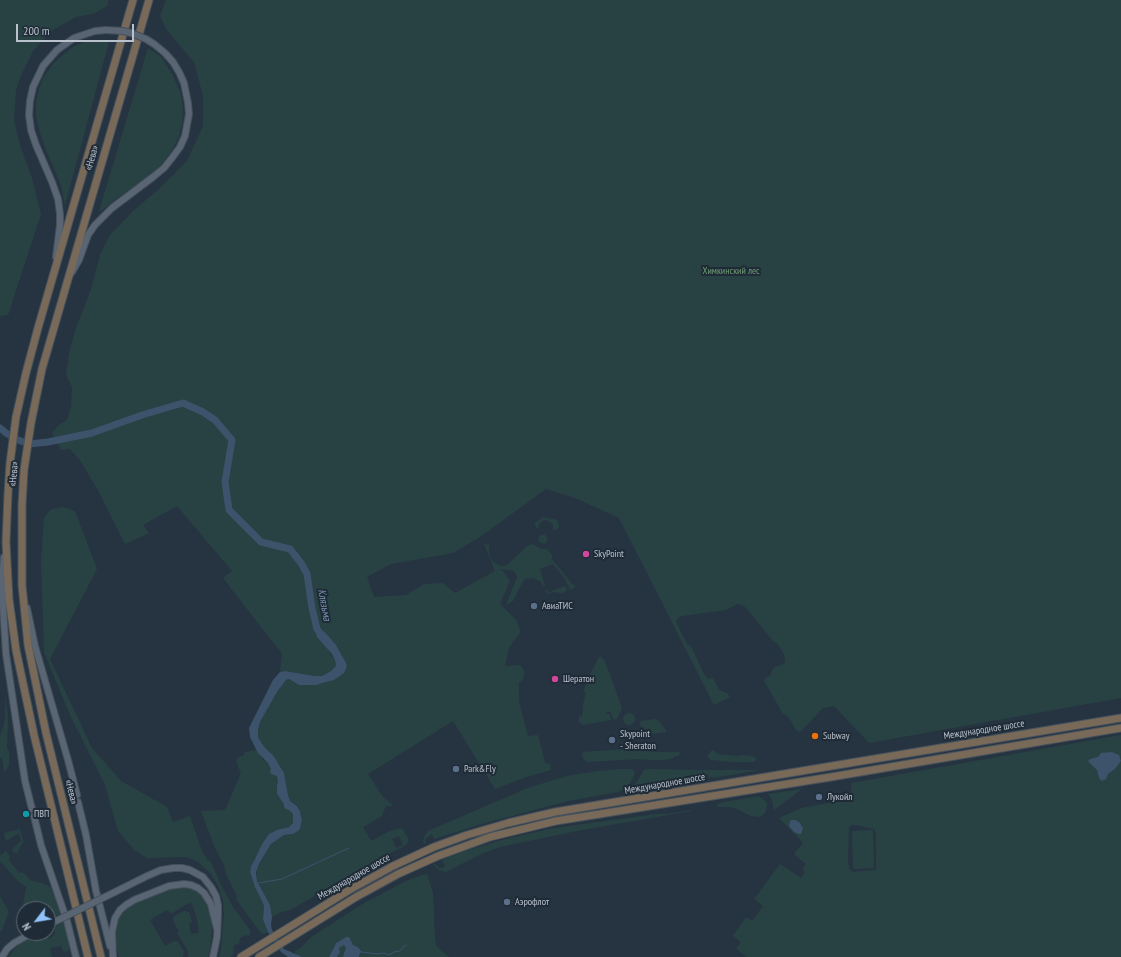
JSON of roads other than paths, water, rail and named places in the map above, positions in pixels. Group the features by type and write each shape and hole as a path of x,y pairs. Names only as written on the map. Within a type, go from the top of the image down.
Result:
{"highway":[{"name":"«Нева»","path":"88,957 24,696 11,614 6,542 10,463 16,417 34,343 133,0"},
{"name":"«Нева»","path":"101,957 50,748 28,645 22,585 22,505 24,470 30,423 42,369 149,0"},
{"name":"Международное шоссе","path":"241,957 357,886 414,856 434,847 488,828 555,812 1121,718"},
{"name":"Международное шоссе","path":"259,957 367,891 418,864 490,837 556,821 808,781 1121,728"}],"main road":[{"path":"54,272 60,214 58,200 52,182 31,130 29,115 33,87 43,66 56,50 65,43 96,31 124,31 131,33 154,44 165,53 179,72 184,83 188,104 188,124 185,136 180,147 164,168 112,208 95,225 88,235 79,260 66,285"},
{"path":"6,542 2,578 6,654 25,781 41,845 66,915 76,957"},
{"path":"22,585 35,646 77,795"},
{"path":"78,802 86,835 96,891 113,957"},
{"path":"56,921 161,870 182,868 190,870 203,877 216,896 218,916 213,957"},
{"path":"113,957 112,932 114,922 120,910 134,900 169,886 184,884 191,885 204,893 211,904 217,929"},
{"path":"2,957 7,949 18,941"}],"water":[{"path":"324,631 336,645 345,661 347,666 344,673 334,680 317,685 299,685 289,679 286,680 277,692 260,722 258,730 258,737 261,742 273,755 284,773 290,801 297,806 302,820 298,831 293,834 284,835 271,844 256,872 257,881 270,905 272,930 284,949 302,957 288,957 281,952 268,932 263,919 264,906 250,872 251,866 262,844 269,834 289,827 293,823 293,814 284,807 284,804 277,794 277,776 271,774 271,769 268,763 258,753 250,737 249,728 273,680 280,672 285,671 322,676 336,666 332,654 316,636"},
{"path":"1112,752 1119,755 1121,761 1115,769 1108,774 1106,779 1102,781 1099,778 1097,770 1088,761 1098,757 1101,753"},
{"path":"792,820 799,822 803,828 801,834 794,832 789,826 790,821"},
{"path":"346,937 349,937 353,945 358,947 362,952 360,953 359,957 343,957 346,948 344,945 340,947 340,952 337,957 329,957 336,943"}],"waterway":[{"name":"Клязьма","path":"0,428 18,440 29,444 48,442 92,433 142,415 183,403 203,412 215,420 232,440 225,482 229,510 261,542 290,549 301,563 307,574 317,629 325,640"},
{"path":"259,883 282,879 349,848"},
{"path":"361,952 378,954 384,953 389,955 400,951 406,945"}],"place":[{"name":"SkyPoint","path":"586,554"},
{"name":"АвиаТИС","path":"534,606"},
{"name":"Шератон","path":"555,679"},
{"name":"Subway","path":"815,736"},
{"name":"Skypoint - Sheraton","path":"612,740"},
{"name":"Park&Fly","path":"456,769"},
{"name":"Лукойл","path":"819,797"},
{"name":"ПВП","path":"26,814"},
{"name":"Аэрофлот","path":"507,902"}],"park label":[{"name":"Химкинский лес","path":"731,271"}]}
